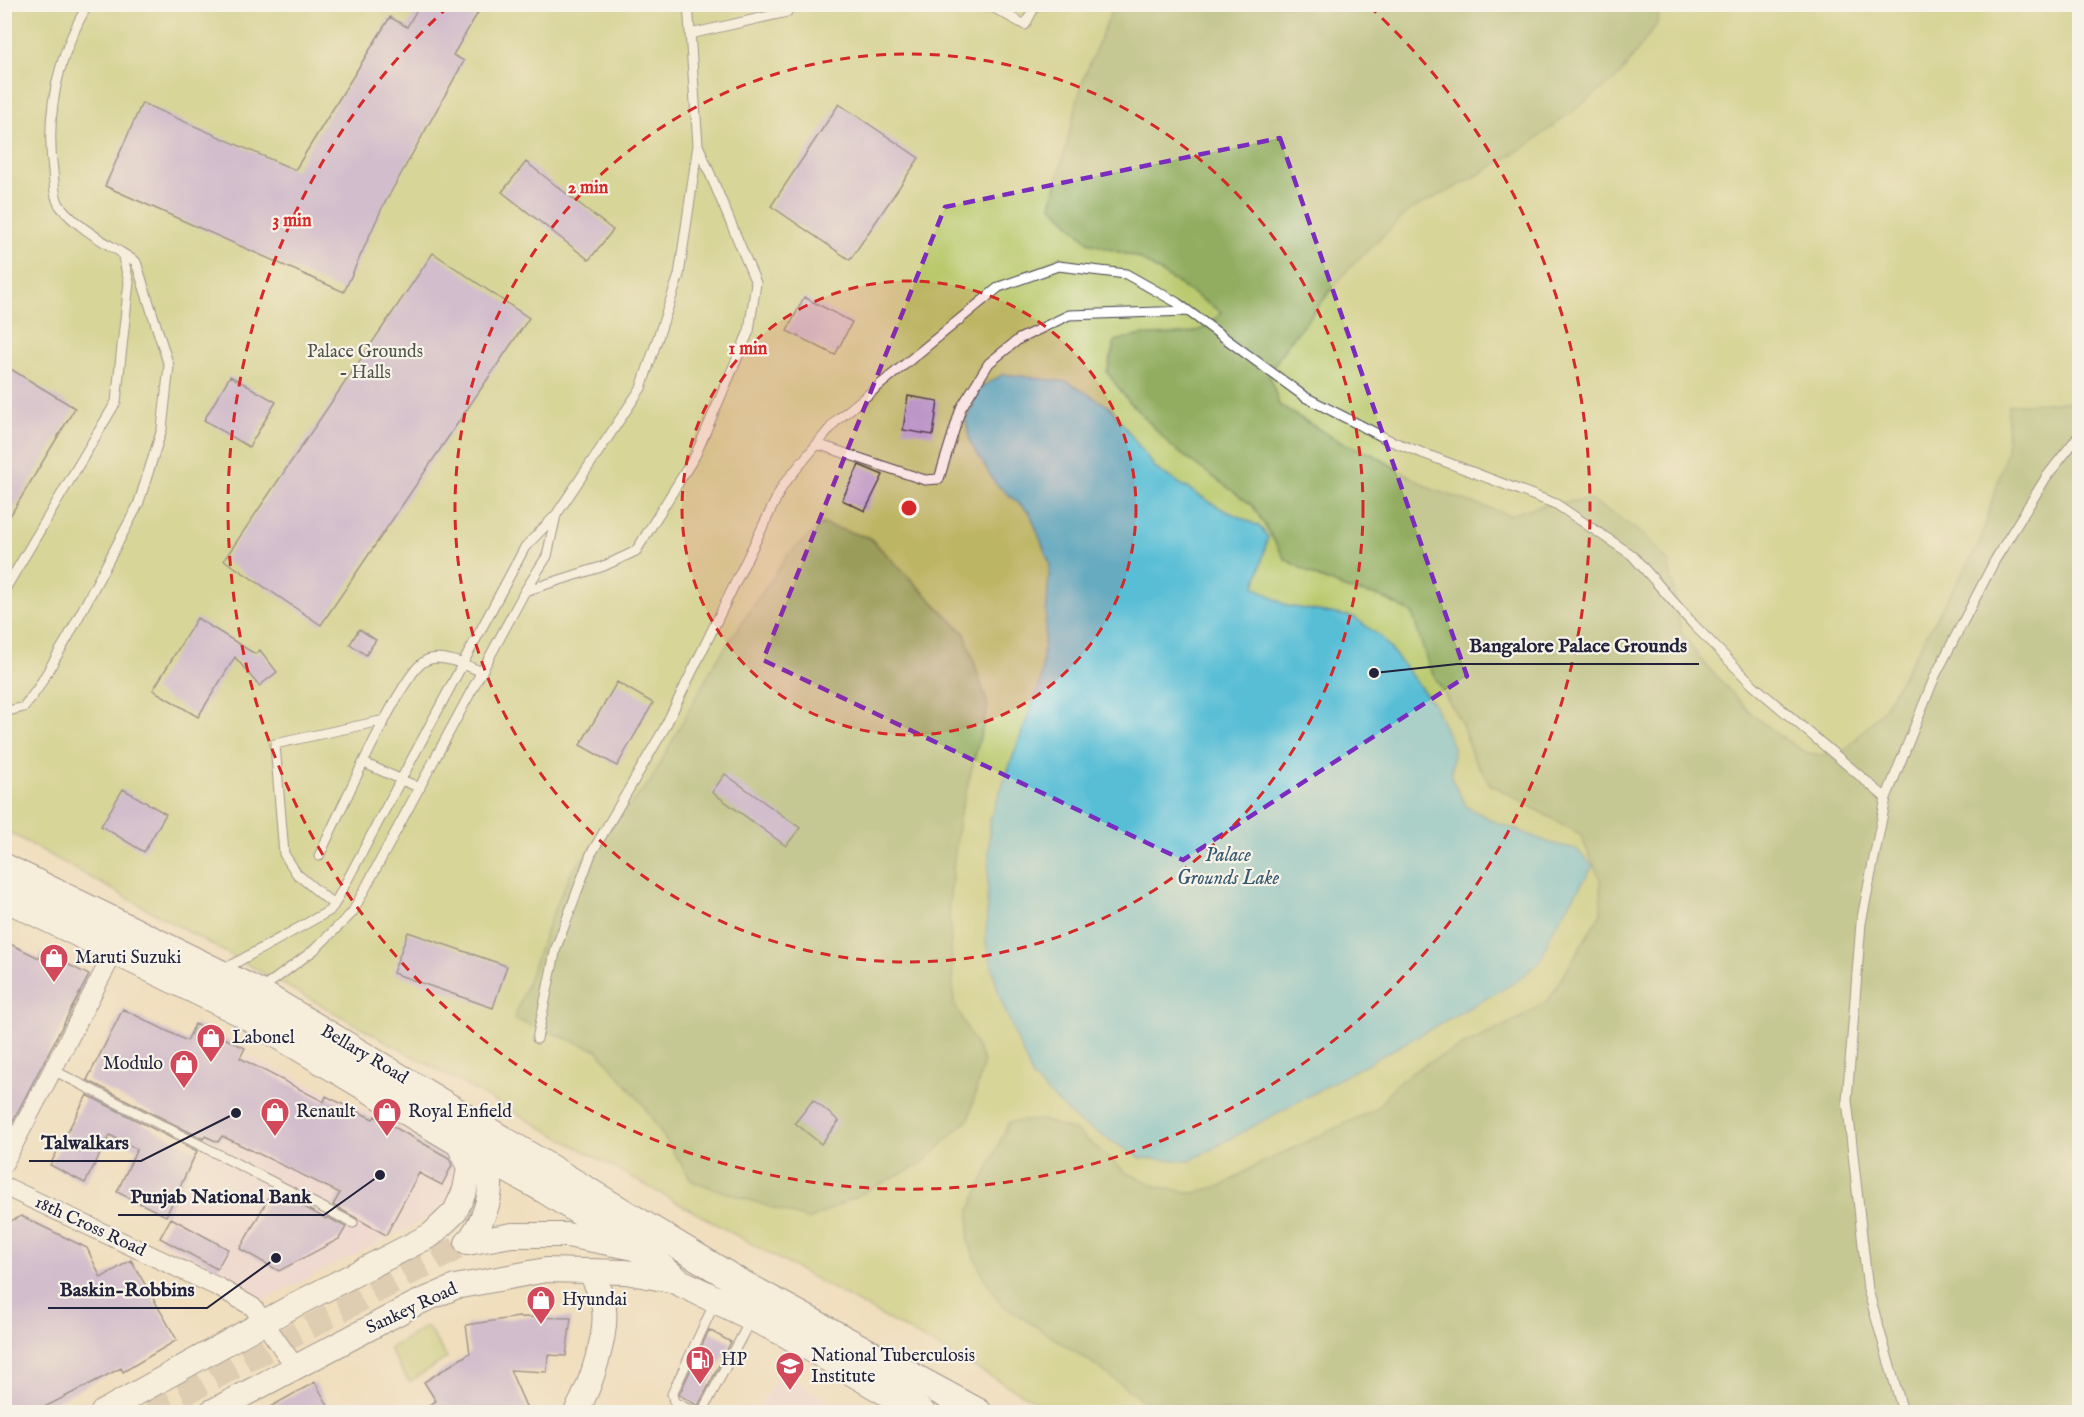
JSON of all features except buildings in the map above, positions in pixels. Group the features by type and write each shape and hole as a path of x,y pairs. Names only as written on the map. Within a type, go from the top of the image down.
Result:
{"main road":[{"name":"Bellary Road","path":"4,867 258,992 711,1264"},
{"name":"Bellary Road","path":"4,897 240,1012 469,1149 543,1188 639,1250 678,1281"},
{"path":"469,1149 490,1181 486,1206 476,1232 467,1243 512,1235 567,1235 711,1264 737,1281 978,1413"},
{"path":"103,1413 265,1323 431,1235 455,1212 465,1190 469,1168 469,1149"},
{"name":"Sankey Road","path":"211,1413 415,1304 455,1287 488,1279 546,1270 626,1272 678,1281 785,1333 921,1413"},
{"path":"576,1413 584,1398 601,1344 603,1302 591,1272"}],"street":[{"path":"4,1163 114,952"},
{"name":"18th Cross Road","path":"4,1186 220,1288 254,1307 296,1368"}],"lane":[{"path":"4,712 24,707 68,637 138,505 162,429 169,366 136,262 88,231 59,205 55,187 50,149 54,83 71,34 88,4"},
{"path":"220,972 329,911 334,905 525,547 556,515 641,388 679,275 698,145 688,4"},
{"path":"690,34 787,12 791,4"},
{"path":"987,4 1025,25 1036,4"},
{"path":"525,591 604,566 636,551 695,456 749,331 756,283 698,145"},
{"path":"4,591 116,402 129,282 122,253"},
{"path":"537,1039 556,948 591,854 664,729 783,485 837,420 999,287 1058,266 1126,274 1189,311 1305,397 1391,441 1556,504 1632,555 1753,685 1886,798"},
{"path":"818,444 925,480 939,479 961,408 989,363 1019,339 1069,315 1189,311"},
{"path":"1903,1413 1868,1290 1847,1100 1861,923 1886,798 1935,676 1995,560 2047,476 2079,434"},
{"path":"258,992 314,950 352,913 525,591 547,556 556,515"},
{"path":"319,856 385,720 417,666 436,658 463,664 482,672"},
{"path":"334,905 297,874 284,854 275,744 385,720"},
{"path":"364,764 420,788"},
{"path":"53,1070 353,1223"},
{"path":"694,1413 674,1402 672,1394 716,1300"},
{"path":"702,1413 752,1317"}],"highlighted area":[{"path":"1280,138 1467,676 1183,860 763,660 945,207"}],"shaded area":[{"path":"249,1056 429,1140 463,1162 451,1199 442,1209 419,1222 265,1300 156,1240"},
{"name":"National Tuberculosis Institute","path":"780,1372 846,1412 756,1412"}],"green space":[{"name":"Palace Grounds - Halls","path":"5,5 2079,5 2079,1412 1055,1412 5,830"},
{"path":"1114,5 1660,5 1657,24 1619,76 1528,145 1466,182 1410,210 1350,267 1287,345 1269,373 1279,405 1340,442 1372,454 1431,489 1509,515 1540,506 1588,499 1618,517 1646,537 1669,563 1681,631 1700,659 1751,713 1778,735 1807,753 1839,757 1883,710 1980,543 2007,450 2008,405 2079,401 2079,1412 1159,1412 1088,1360 1001,1304 982,1274 968,1241 970,1209 1009,1122 1042,1120 1076,1131 1127,1173 1159,1187 1193,1193 1224,1185 1251,1168 1376,1109 1397,1083 1425,1064 1522,1017 1549,999 1601,913 1600,879 1580,834 1490,784 1472,756 1462,724 1429,667 1412,613 1382,597 1347,589 1315,576 1285,559 1253,506 1173,448 1126,398 1107,372 1115,341 1140,336 1197,331 1213,321 1221,312 1139,258 1089,243 1051,205 1083,80"},
{"path":"822,524 870,538 965,634 988,706 959,818 949,904 954,1003 984,1061 969,1118 923,1163 809,1220 692,1181 642,1103 597,1050 514,1019 555,907 572,871 650,782 714,664 788,555"},
{"path":"427,1326 447,1358 409,1382 389,1349"}],"water":[{"name":"Palace Grounds Lake","path":"1004,374 1068,382 1110,407 1156,469 1220,508 1259,526 1268,537 1255,587 1287,606 1354,617 1382,638 1435,706 1453,747 1452,779 1466,806 1491,820 1550,843 1576,849 1593,866 1551,933 1541,960 1516,982 1190,1161 1141,1158 1077,1121 1033,1078 1000,998 986,943 990,819 1041,681 1050,564 1030,513 995,483 970,442 966,420 981,387"}],"tunnel":[{"path":"150,1412 467,1243"}],"place":[{"name":"Bangalore Palace Grounds","path":"1374,673"},
{"name":"Maruti Suzuki","path":"54,984"},
{"name":"Labonel","path":"211,1064"},
{"name":"Modulo","path":"184,1090"},
{"name":"Talwalkars","path":"236,1113"},
{"name":"Renault","path":"275,1138"},
{"name":"Royal Enfield","path":"387,1138"},
{"name":"Punjab National Bank","path":"380,1175"},
{"name":"Baskin-Robbins","path":"276,1258"},
{"name":"Hyundai","path":"541,1326"},
{"name":"HP","path":"700,1386"},
{"name":"National Tuberculosis Institute","path":"790,1392"}]}
